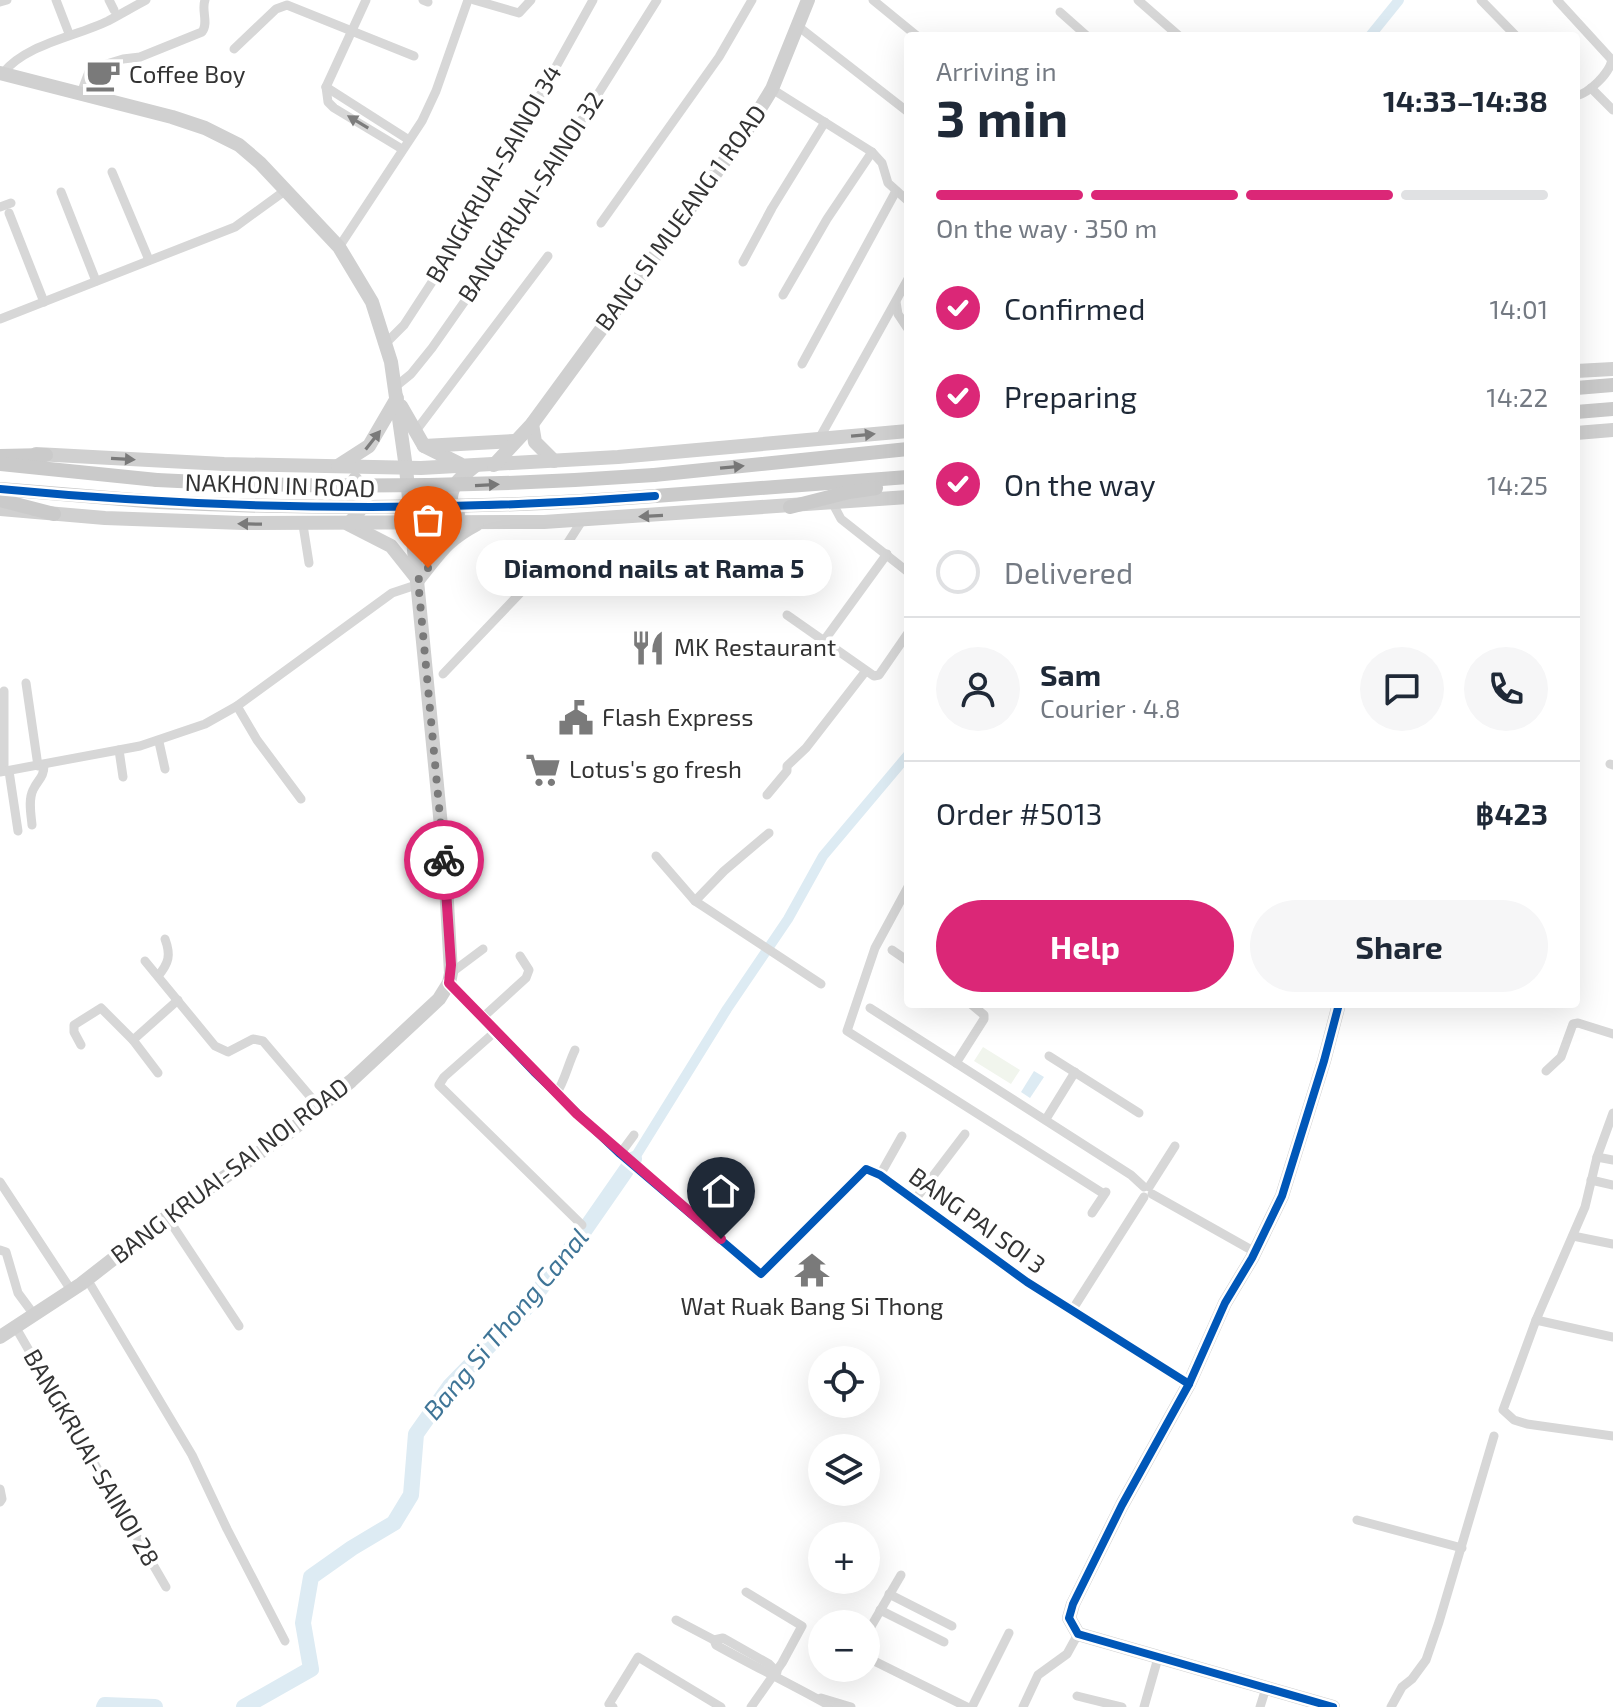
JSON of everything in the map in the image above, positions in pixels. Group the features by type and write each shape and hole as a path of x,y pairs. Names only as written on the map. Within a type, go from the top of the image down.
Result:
{"main road":[{"name":"BANG SI MUEANG 1 ROAD","path":"494,465 532,424 745,133 772,89 808,0"},
{"path":"1,73 172,117 223,136 249,152 339,247 372,302 387,342 406,468 445,867 450,978"},
{"path":"1580,371 1613,369"},
{"path":"1580,388 1613,385"},
{"path":"396,393 424,446 471,466 451,490 450,500 452,508 459,514 481,522"},
{"path":"334,468 377,438 396,393"},
{"path":"1580,412 1613,409"},
{"path":"532,424 537,447 554,461"},
{"path":"1580,433 1613,430"},
{"name":"NAKHON IN ROAD","path":"0,449 46,455 334,468 406,468 554,461 904,431"},
{"path":"424,446 515,441"},
{"name":"NAKHON IN ROAD","path":"0,464 157,480 378,487 654,475 904,449"},
{"path":"0,456 46,455"},
{"path":"334,468 357,480 365,495 361,511 348,524 391,546 419,582"},
{"name":"NAKHON IN ROAD","path":"0,489 158,502 391,509 517,505 904,480"},
{"path":"790,507 904,481"},
{"name":"NAKHON IN ROAD","path":"0,509 303,525 583,519 904,497"},
{"path":"0,500 54,514"},
{"path":"419,582 448,542 481,522"},
{"name":"BANG KRUAI-SAI NOI ROAD","path":"0,1337 87,1279 167,1217 320,1108 439,999 450,978"},
{"path":"1333,1707 1078,1634 1069,1618 1122,1505 1189,1384 1225,1303 1255,1252 1282,1196 1338,1008"}],"street":[{"path":"0,2 7,0"},
{"path":"56,0 68,31"},
{"path":"1,73 38,50 108,21 146,0"},
{"path":"81,93 90,69 140,57 202,32 205,27 205,0"},
{"path":"366,0 326,87 328,102 402,149"},
{"path":"339,247 428,109 468,0"},
{"path":"474,0 519,13 531,0"},
{"name":"BANGKRUAI-SAINOI 34","path":"387,342 404,325 462,236 593,0"},
{"name":"BANGKRUAI-SAINOI 32","path":"396,393 432,348 495,258 657,0"},
{"path":"601,223 719,57 752,0"},
{"path":"873,0 912,32"},
{"path":"1138,0 1174,32"},
{"path":"1481,0 1512,32"},
{"path":"1557,0 1612,60 1611,68 1580,95"},
{"path":"234,49 282,6 292,5 414,56"},
{"path":"1060,12 1082,32"},
{"path":"799,27 904,109"},
{"path":"326,87 409,140"},
{"path":"1591,88 1613,110"},
{"path":"772,89 872,152 882,163 888,183 904,198"},
{"path":"743,262 825,122"},
{"path":"783,295 827,219 872,152"},
{"path":"112,172 149,260"},
{"path":"0,319 235,227 286,190"},
{"path":"802,364 896,191"},
{"path":"61,192 96,281"},
{"path":"0,207 10,208 44,302"},
{"path":"414,432 548,256"},
{"path":"819,439 904,288"},
{"path":"896,302 898,314 904,323"},
{"path":"833,504 841,519 904,569"},
{"path":"443,674 567,544 583,519"},
{"path":"303,525 309,563"},
{"path":"823,642 887,554"},
{"path":"4,772 159,742 190,731 237,706 392,593 419,582"},
{"path":"787,615 874,676 879,675 904,639"},
{"path":"767,795 787,771 787,766 806,748 865,672"},
{"path":"26,683 43,778 31,796 32,825"},
{"path":"4,691 4,772 18,831"},
{"path":"237,706 257,740 301,799"},
{"path":"159,742 165,769"},
{"path":"119,750 123,777"},
{"path":"695,901 724,871 769,833"},
{"path":"656,856 695,901 821,984"},
{"path":"904,894 875,948 847,1031 1106,1191 1092,1213"},
{"path":"158,976 169,960 165,939"},
{"path":"483,949 450,978 482,1018 556,1094 622,1155 634,1135"},
{"path":"892,950 904,958"},
{"path":"482,1018 526,978 529,970 520,956"},
{"path":"145,961 222,1051 235,1051 253,1039 263,1041 320,1108"},
{"path":"133,1040 178,1000"},
{"path":"81,1045 74,1025 101,1008 133,1040 158,1073"},
{"path":"870,1008 1131,1175 1147,1191 1255,1252"},
{"path":"956,1063 984,1019 984,1015 976,1008"},
{"path":"1546,1071 1561,1057 1573,1024 1613,1034"},
{"path":"496,1031 439,1085 582,1225"},
{"path":"556,1094 575,1050"},
{"path":"1049,1056 1139,1113"},
{"path":"1046,1119 1075,1072"},
{"path":"1613,1113 1573,1236 1536,1320 1503,1410 1514,1420 1613,1436"},
{"path":"914,1201 965,1134"},
{"path":"880,1175 902,1136"},
{"path":"1076,1304 1175,1146"},
{"name":"BANG PAI SOI 3","path":"622,1155 761,1274 866,1169 880,1175 1027,1282 1189,1384"},
{"path":"1597,1157 1613,1160"},
{"path":"1591,1180 1613,1185"},
{"path":"0,1182 71,1290"},
{"path":"167,1217 239,1326"},
{"path":"1573,1236 1613,1244"},
{"path":"0,1250 6,1252 18,1293 35,1316"},
{"path":"87,1279 192,1455 285,1641"},
{"path":"1536,1320 1613,1337"},
{"name":"BANGKRUAI-SAINOI 28","path":"16,1328 166,1587"},
{"path":"1391,1707 1402,1687 1426,1660 1494,1436"},
{"path":"0,1489 0,1502"},
{"path":"1357,1520 1462,1548"},
{"path":"901,1575 880,1610 944,1642"},
{"path":"746,1592 802,1626 776,1675 751,1707"},
{"path":"889,1594 952,1626"},
{"path":"676,1620 832,1707"},
{"path":"880,1664 970,1707 1009,1633"},
{"path":"1023,1707 1038,1675 1067,1654 1078,1634"},
{"path":"613,1707 609,1704 638,1657 721,1707"},
{"path":"1144,1707 1158,1658"},
{"path":"1260,1707 1266,1688"},
{"path":"1077,1696 1122,1707"},
{"path":"814,1697 851,1707"}],"shaded area":[{"path":"983,1047 1020,1070 1011,1084 974,1061"},
{"path":"1034,1071 1044,1077 1030,1098 1021,1092"}],"waterway":[{"name":"Bang Si Thong Canal","path":"1373,32 1399,0"},
{"name":"Bang Si Thong Canal","path":"634,1159 727,1009 788,919 823,856 904,760"},
{"name":"Bang Si Thong Canal","path":"244,1707 311,1669 303,1623 311,1577 394,1523 411,1495 416,1434 450,1386 525,1309 634,1159"},
{"name":"Bang Si Thong Canal","path":"104,1707 155,1707"}],"cycle path":[{"path":"0,489 164,501 328,507 491,505 655,496"},
{"path":"449,983 534,1072 620,1154 761,1274 866,1169 880,1175 1027,1282 1189,1384"},
{"path":"1333,1707 1078,1634 1069,1618 1122,1505 1189,1384 1225,1303 1252,1258 1282,1196 1338,1008"}],"way so far":[{"path":"428,568 418,580 444,860"}],"place":[{"name":"Coffee Boy","path":"103,75"},
{"name":"Diamond nails at Rama 5","path":"428,568"},
{"name":"MK Restaurant","path":"648,648"},
{"name":"Flash Express","path":"576,718"},
{"name":"Lotus's go fresh","path":"543,770"},
{"name":"Wat Ruak Bang Si Thong","path":"812,1270"}],"route":[{"path":"444,860 451,965 449,983 577,1114 721,1239"}]}
